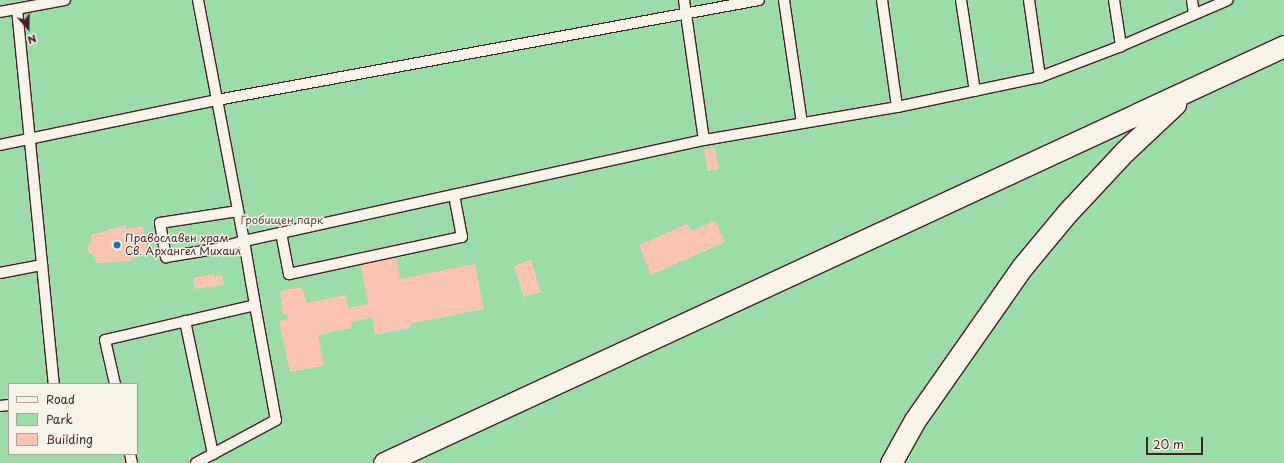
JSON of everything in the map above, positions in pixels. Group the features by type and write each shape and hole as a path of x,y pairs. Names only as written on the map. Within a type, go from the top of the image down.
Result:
{"street":[{"path":"384,463 1187,93 1284,46"},
{"path":"891,463 915,420 1023,266 1067,213 1115,163 1187,93"}],"lane":[{"path":"0,12 16,9 33,3 65,0"},
{"path":"196,463 276,420 256,305 198,0"},
{"path":"684,0 704,140"},
{"path":"0,145 217,100 759,0"},
{"path":"784,0 802,124"},
{"path":"882,0 897,107"},
{"path":"961,0 975,91"},
{"path":"1029,0 1040,77"},
{"path":"1114,0 1121,46"},
{"path":"1192,0 1194,14"},
{"path":"238,211 160,224 166,257 216,249 244,241 704,140 897,107 1040,77 1121,46 1228,0"},
{"path":"16,9 54,383"},
{"path":"281,233 290,274 462,237 454,195"},
{"path":"0,273 42,265"},
{"path":"114,383 105,340 256,305"},
{"path":"186,320 213,454"}],"green space":[{"name":"Гробищен парк","path":"0,0 1284,0 1284,463 0,463"}],"building":[{"path":"715,148 719,169 708,171 704,150"},
{"path":"715,221 725,242 651,275 639,245 687,224 691,231"},
{"name":"Православен храм Св. Архангел Михаил","path":"126,225 126,229 143,226 148,255 131,258 132,261 96,263 95,258 87,250 92,240 91,235"},
{"path":"396,258 400,279 475,264 484,309 410,324 411,328 375,335 372,318 351,322 352,328 318,335 324,366 290,372 279,321 288,319 287,314 283,315 280,291 301,287 307,303 346,295 348,308 368,304 361,265"},
{"path":"531,260 541,292 524,297 514,266"},
{"path":"214,274 214,277 222,275 224,285 195,289 193,278"}],"place":[{"name":"Православен храм Св. Архангел Михаил","path":"117,245"}]}
